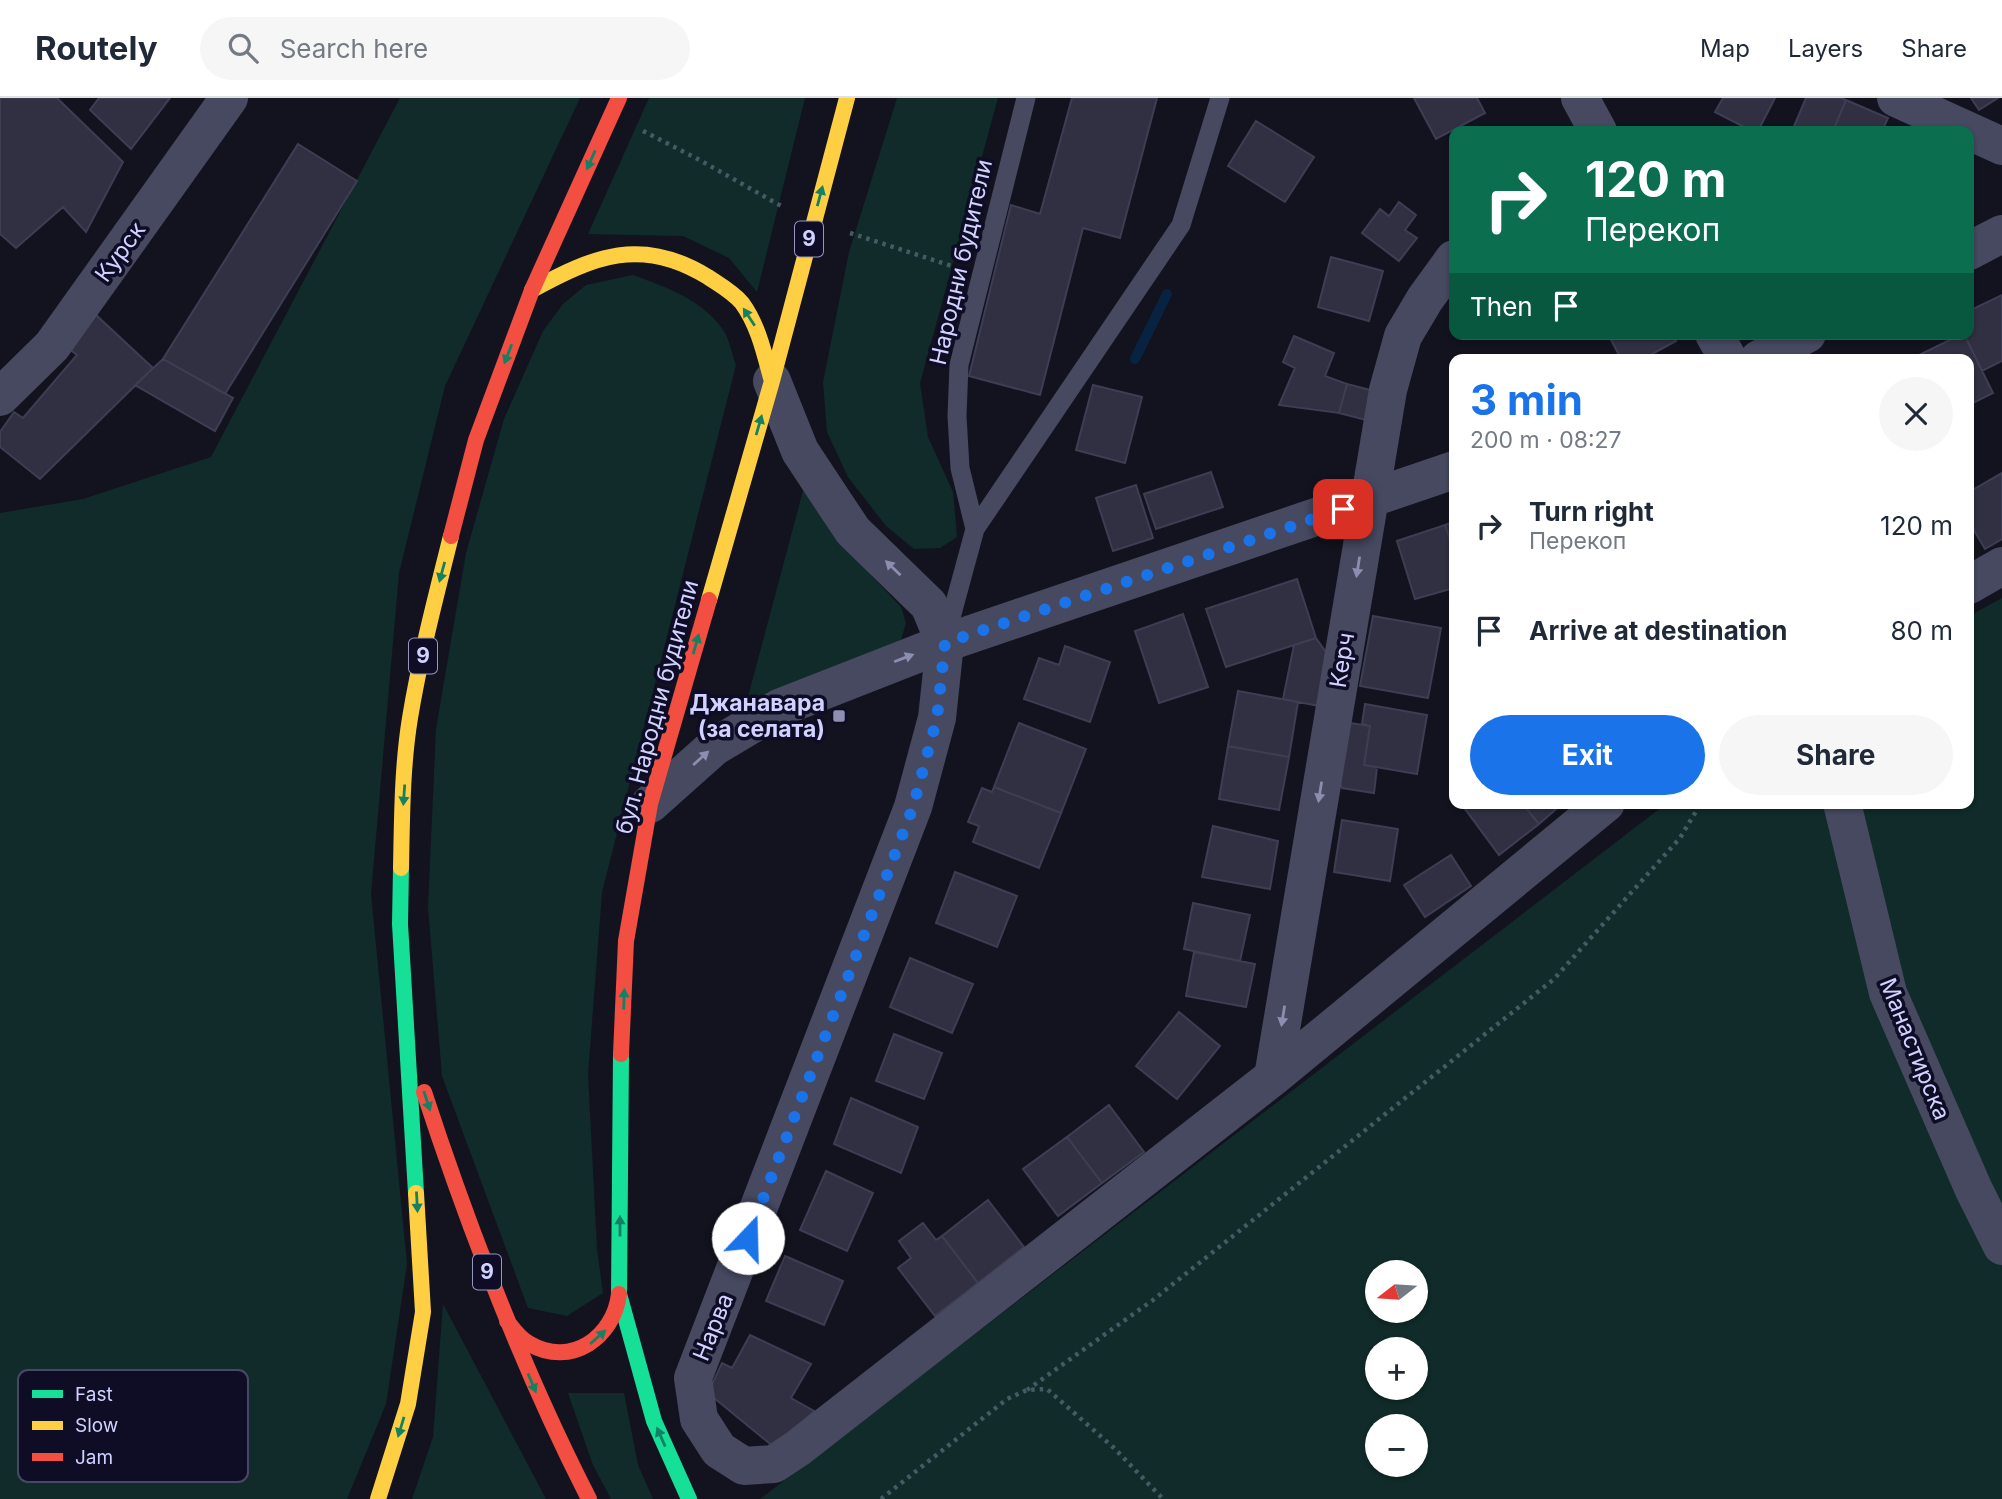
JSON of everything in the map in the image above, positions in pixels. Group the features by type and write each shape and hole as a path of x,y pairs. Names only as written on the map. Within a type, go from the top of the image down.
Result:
{"main road":[{"name":"9","path":"589,1499 557,1440 502,1313 451,1175 407,1036 400,924 402,822 410,720 436,595 476,440 533,290 619,98"},
{"name":"бул. Народни будители","path":"689,1499 654,1421 619,1294 620,1087 626,941 650,804 772,380 846,98"},
{"path":"533,290 584,263 614,255 647,254 678,261 706,275 735,296 758,331 772,380"},
{"path":"378,1499 408,1404 423,1312 407,1036"},
{"path":"502,1313 512,1331 527,1344 543,1351 572,1352 595,1341 605,1332 616,1314 619,1294"}],"street":[{"name":"Курск","path":"0,397 52,346 229,98"},
{"path":"1580,98 1595,126"},
{"path":"1896,98 1958,126"},
{"path":"1974,133 2002,146"},
{"path":"1974,248 2002,234"},
{"name":"Керч","path":"1273,1077 1388,390 1403,336 1449,266"},
{"path":"1769,354 1795,340"},
{"path":"772,380 800,451 853,531 929,605 945,643"},
{"path":"650,804 714,747 779,708 945,643 1449,472"},
{"path":"1974,582 2002,566"},
{"name":"Нарва","path":"945,643 937,718 913,807 693,1378 699,1419 719,1450 744,1466 774,1464 798,1448 1273,1077 1599,809"},
{"name":"Манастирска","path":"1843,809 1888,993 2002,1246"}],"lane":[{"name":"Народни будители","path":"945,643 975,529 960,468 957,416 959,365 1026,98"},
{"path":"975,529 1181,225 1220,98"}],"path":[{"path":"881,1499 1007,1399 1027,1390 1153,1300 1554,979 1680,838 1697,809"},
{"path":"1027,1390 1047,1389 1114,1448 1163,1499"}],"green space":[{"path":"400,98 580,98 445,386 399,573 371,894 407,1264 386,1404 347,1499 0,1499 0,513 83,499 211,457"},
{"path":"649,98 805,98 757,292 729,258 683,236 588,234"},
{"path":"897,98 998,98 920,383 928,437 953,492 957,537 940,548 914,549 886,526 848,477 827,432 823,382 849,252"},
{"path":"633,275 684,296 707,312 725,333 736,365 602,892 588,1074 597,1249 603,1293 567,1316 528,1308 442,1076 428,907 436,729 466,553 504,419 543,331 563,304 586,285"},
{"path":"804,487 841,543 901,607 906,623 901,640 745,708"},
{"path":"2002,598 2002,1499 760,1499 1659,809 1974,809 1974,613"},
{"path":"443,1304 546,1499 412,1499 433,1437"},
{"path":"568,1393 624,1393 638,1465 653,1499 611,1499 593,1465"}],"building":[{"path":"0,98 57,98 123,162 86,232 63,207 16,248 0,234"},
{"path":"99,98 170,98 131,149 90,110"},
{"path":"1072,98 1157,98 1120,238 1083,228 1040,395 969,376 1011,205 1040,214"},
{"path":"1414,98 1477,98 1485,113 1460,126 1449,126 1449,132 1436,139"},
{"path":"1723,98 1775,98 1761,126 1742,126 1715,112"},
{"path":"1806,98 1846,100 1835,126 1794,126"},
{"path":"1971,98 1998,98 1979,110"},
{"path":"1846,100 1888,118 1884,126 1835,126"},
{"path":"1256,121 1314,157 1285,202 1228,166"},
{"path":"298,144 357,181 225,394 163,359"},
{"path":"1399,202 1416,215 1405,230 1417,238 1399,261 1362,233 1380,209 1389,216"},
{"path":"1331,257 1383,271 1369,321 1318,307"},
{"path":"2002,295 2002,361 1982,371 1967,340 1974,340 1974,309"},
{"path":"95,314 153,368 40,479 0,447 0,432 14,412 23,418 77,355 67,347"},
{"path":"1294,336 1334,353 1325,376 1347,384 1339,413 1279,405 1295,368 1283,362"},
{"path":"1611,340 1676,341 1652,354 1618,354"},
{"path":"1950,340 1967,340 1974,354 1921,354"},
{"path":"1974,354 1993,393 1974,402"},
{"path":"163,359 233,398 215,431 135,385"},
{"path":"1347,384 1378,392 1370,421 1339,413"},
{"path":"1093,385 1142,397 1125,463 1076,450"},
{"path":"1211,472 1223,507 1156,529 1144,494"},
{"path":"2002,473 2002,539 1985,549 1974,530 1974,489"},
{"path":"1136,485 1153,538 1113,551 1096,498"},
{"path":"1445,525 1449,537 1449,589 1415,599 1397,541"},
{"path":"1297,579 1316,638 1226,667 1206,609"},
{"path":"1183,614 1208,687 1159,703 1135,631"},
{"path":"1373,616 1441,628 1428,698 1360,686"},
{"path":"1316,638 1328,655 1319,706 1283,699 1294,645"},
{"path":"1065,646 1110,662 1090,722 1024,699 1039,658 1059,665"},
{"path":"1238,691 1298,702 1289,757 1228,746"},
{"path":"1365,704 1427,715 1417,774 1364,765 1370,726 1362,724"},
{"path":"1344,722 1370,726 1364,765 1377,767 1374,793 1342,788 1336,775"},
{"path":"1019,723 1086,749 1061,813 994,787"},
{"path":"1228,746 1289,757 1279,810 1219,799"},
{"path":"994,787 1061,813 1039,868 973,842 979,826 968,822 982,788 992,792"},
{"path":"1465,809 1527,809 1539,824 1499,855"},
{"path":"1527,809 1556,809 1539,824"},
{"path":"1342,820 1398,829 1390,881 1334,872"},
{"path":"1213,826 1278,841 1270,889 1202,877"},
{"path":"1451,855 1471,886 1425,917 1404,885"},
{"path":"955,872 1017,896 997,947 936,923"},
{"path":"1193,903 1250,915 1240,961 1184,949"},
{"path":"1194,952 1255,964 1246,1007 1186,996"},
{"path":"910,958 973,984 952,1033 890,1007"},
{"path":"1179,1012 1220,1046 1177,1099 1136,1066"},
{"path":"894,1034 942,1053 924,1099 876,1081"},
{"path":"851,1098 918,1127 901,1173 834,1144"},
{"path":"1109,1105 1144,1152 1102,1183 1067,1137"},
{"path":"1067,1137 1102,1183 1058,1216 1023,1169"},
{"path":"826,1171 873,1193 847,1251 800,1230"},
{"path":"988,1200 1024,1247 978,1283 942,1236"},
{"path":"923,1223 936,1240 942,1236 978,1283 935,1316 898,1268 911,1258 899,1241"},
{"path":"785,1256 843,1281 824,1325 766,1301"},
{"path":"750,1335 811,1364 791,1398 814,1411 775,1448 708,1393 722,1363 732,1368"}],"waterway":[{"path":"1135,359 1167,294"}],"traffic: fast":[{"path":"401,868 400,924 416,1193"},
{"path":"621,1054 619,1294 654,1421 689,1499"}],"traffic: slow":[{"path":"709,600 772,381 847,98"},
{"path":"532,290 576,268 618,255 640,254 684,264 722,286 742,303 756,330 771,378"},
{"path":"401,868 407,737 423,649 451,536"},
{"path":"378,1499 408,1404 423,1312 416,1193"}],"traffic: jam":[{"path":"451,536 476,440 532,290 619,98"},
{"path":"621,1054 626,941 650,804 709,600"},
{"path":"424,1092 460,1196 519,1350 589,1499"},
{"path":"507,1321 520,1337 545,1351 575,1350 588,1344 609,1323 619,1294"}],"place":[{"name":"Джанавара (за селата)","path":"839,716"}],"route":[{"path":"748,1238 913,807 937,718 945,643 1343,509"}]}
